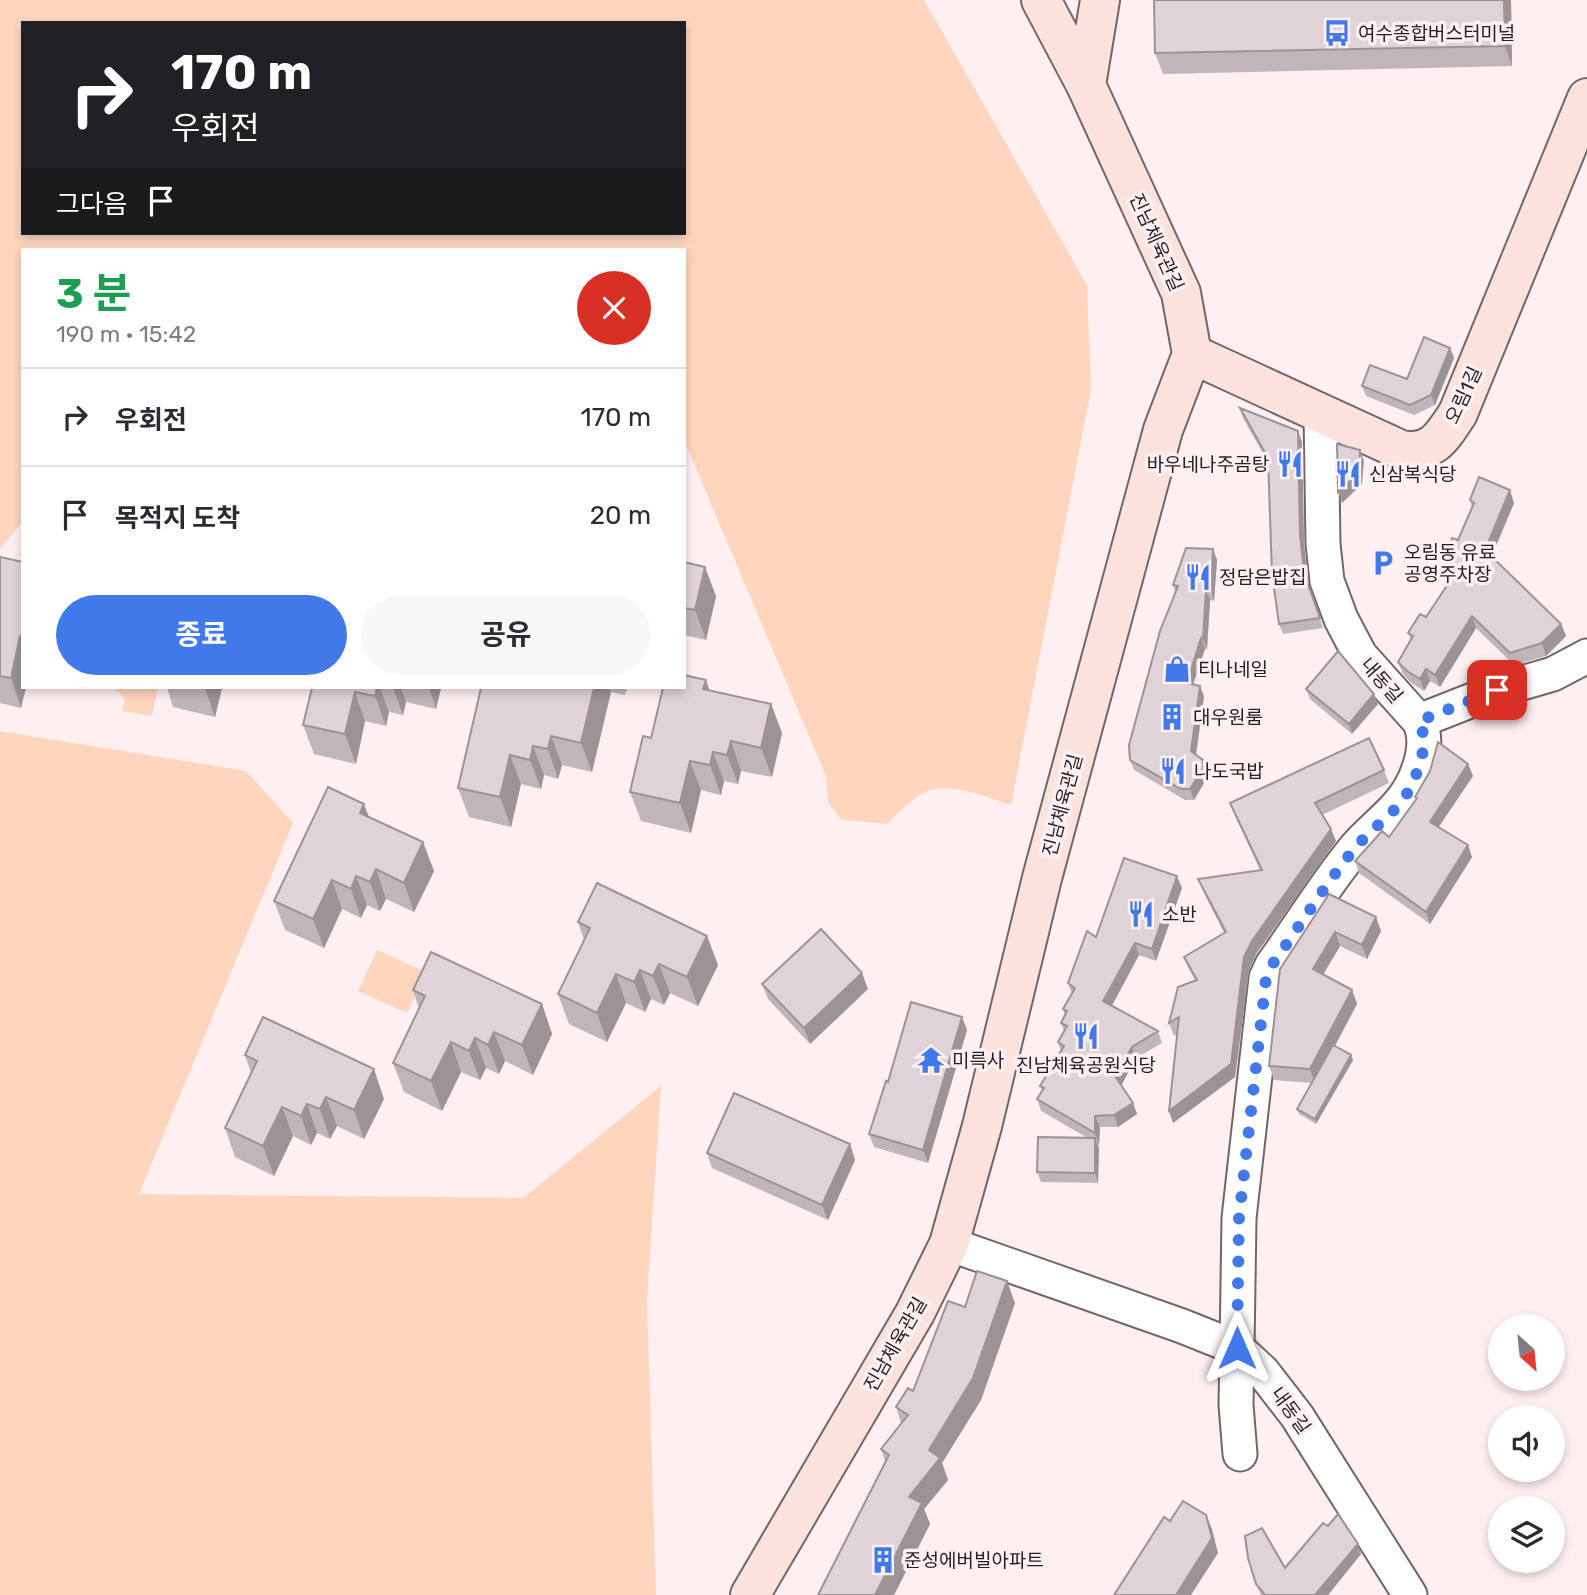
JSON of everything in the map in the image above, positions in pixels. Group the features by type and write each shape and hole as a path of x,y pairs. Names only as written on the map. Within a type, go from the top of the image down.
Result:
{"street":[{"name":"진남체육관길","path":"750,1595 915,1312 949,1244 982,1126 1042,878 1163,430 1192,354 1181,293 1086,85 1041,0"},
{"path":"1086,85 1100,0"},
{"name":"오림1길","path":"1192,354 1401,450 1424,450 1435,443 1447,430 1463,401 1587,98"},
{"name":"내동길","path":"1321,413 1323,544 1327,581 1341,619 1360,655 1419,721 1423,729 1423,748 1408,791 1400,803 1356,847 1272,965 1266,978 1239,1218 1237,1348 1263,1372 1297,1416 1410,1595"},
{"path":"1419,721 1497,690 1553,674 1587,656"},
{"path":"949,1244 1237,1348 1236,1405 1240,1454"}],"shaded area":[{"path":"0,0 924,0 1087,285 1091,389 1011,805 964,790 936,789 916,798 887,824 842,820 828,803 826,776 686,445 686,248 21,248 21,523 0,549"},
{"path":"115,689 158,689 152,716 122,711 125,699"},
{"path":"0,731 246,771 293,823 139,1194 523,1198 661,1086 647,1300 656,1595 0,1595"},
{"path":"377,950 426,972 407,1013 358,991"}],"building":[{"name":"여수종합버스터미널","path":"1154,0 1504,0 1505,46 1155,53"},
{"path":"1424,337 1450,348 1431,395 1410,405 1362,386 1370,365 1407,379"},
{"path":"1240,408 1298,431 1300,534 1304,573 1320,618 1279,624 1272,574 1268,458"},
{"path":"1337,444 1360,450 1359,473 1338,492"},
{"path":"1479,477 1510,490 1485,550 1561,624 1542,643 1510,653 1472,616 1435,675 1426,669 1420,679 1398,662 1413,636 1408,633 1420,614 1426,617 1448,584 1443,566 1452,538 1458,540 1474,503 1470,500"},
{"path":"1186,548 1213,549 1211,590 1206,590 1203,639 1201,638 1187,683 1200,686 1191,751 1203,760 1203,768 1190,789 1181,789 1130,760 1129,745 1160,631 1178,586 1173,585"},
{"path":"0,557 21,562 21,636 11,678 0,676"},
{"path":"686,562 705,567 695,610 686,608"},
{"path":"1338,651 1374,694 1349,724 1306,689"},
{"path":"686,675 706,680 703,689 771,704 761,748 731,741 727,755 713,752 710,765 690,761 680,803 630,792 643,736 651,738 663,689 686,689"},
{"path":"312,689 377,689 375,696 355,692 345,734 303,725"},
{"path":"481,689 594,689 581,743 551,736 548,749 533,746 530,760 510,755 500,797 458,788"},
{"path":"1369,738 1384,770 1315,803 1331,829 1252,941 1244,957 1231,1064 1169,1111 1179,1017 1169,1023 1178,987 1197,980 1184,957 1226,932 1198,879 1262,870 1230,803"},
{"path":"1438,742 1468,764 1430,822 1468,845 1426,912 1355,861 1382,831 1389,837 1417,798 1415,797 1430,771"},
{"path":"328,787 364,804 360,813 423,842 404,883 376,869 370,882 356,876 351,889 332,880 313,919 274,901"},
{"path":"1124,858 1177,876 1152,949 1135,943 1103,1001 1158,1031 1132,1047 1115,1076 1133,1103 1114,1115 1095,1116 1095,1133 1037,1099 1044,1088 1040,1086 1064,1046 1058,1042 1067,1026 1061,1023 1067,1011 1063,1009 1075,988 1068,983 1087,931 1096,937"},
{"path":"597,883 707,936 687,977 659,964 653,976 640,970 634,982 616,974 597,1013 558,994 590,928 578,922"},
{"path":"1329,894 1376,917 1362,945 1335,932 1313,969 1352,990 1310,1069 1269,1066 1280,969"},
{"path":"821,929 862,973 804,1028 762,984"},
{"path":"431,952 542,1004 522,1045 494,1032 488,1045 475,1038 469,1051 451,1042 431,1081 393,1063 425,996 413,990"},
{"path":"911,1002 962,1017 923,1150 869,1134 886,1081 888,1082"},
{"path":"263,1017 374,1069 354,1110 326,1097 320,1109 307,1104 301,1116 282,1107 263,1146 225,1128 257,1061 245,1055"},
{"path":"1333,1045 1351,1055 1315,1119 1297,1109"},
{"path":"734,1093 850,1144 822,1205 707,1153"},
{"path":"1038,1137 1095,1138 1095,1173 1037,1172"},
{"path":"977,1271 1007,1281 973,1378 929,1450 940,1458 909,1497 922,1503 875,1595 818,1595 889,1455 881,1449 908,1415 896,1407 908,1388 913,1391 948,1301 965,1307"},
{"path":"1183,1501 1206,1515 1212,1538 1176,1595 1114,1595 1164,1517 1170,1521"},
{"path":"1338,1514 1358,1544 1315,1595 1265,1595 1256,1584 1245,1536 1262,1528 1285,1568 1323,1523 1328,1526"}],"place":[{"name":"여수종합버스터미널","path":"1337,33"},
{"name":"바우네나주곰탕","path":"1290,464"},
{"name":"신삼복식당","path":"1348,474"},
{"name":"오림동 유료 공영주차장","path":"1383,563"},
{"name":"정담은밥집","path":"1198,577"},
{"name":"티나네일","path":"1177,669"},
{"name":"대우원룸","path":"1172,717"},
{"name":"나도국밥","path":"1173,771"},
{"name":"소반","path":"1141,914"},
{"name":"진남체육공원식당","path":"1086,1036"},
{"name":"미륵사","path":"931,1060"},
{"name":"준성에버빌아파트","path":"883,1560"}],"route":[{"path":"1237,1348 1239,1218 1266,978 1272,965 1356,847 1400,803 1408,791 1423,748 1423,729 1419,721 1497,690"}]}
